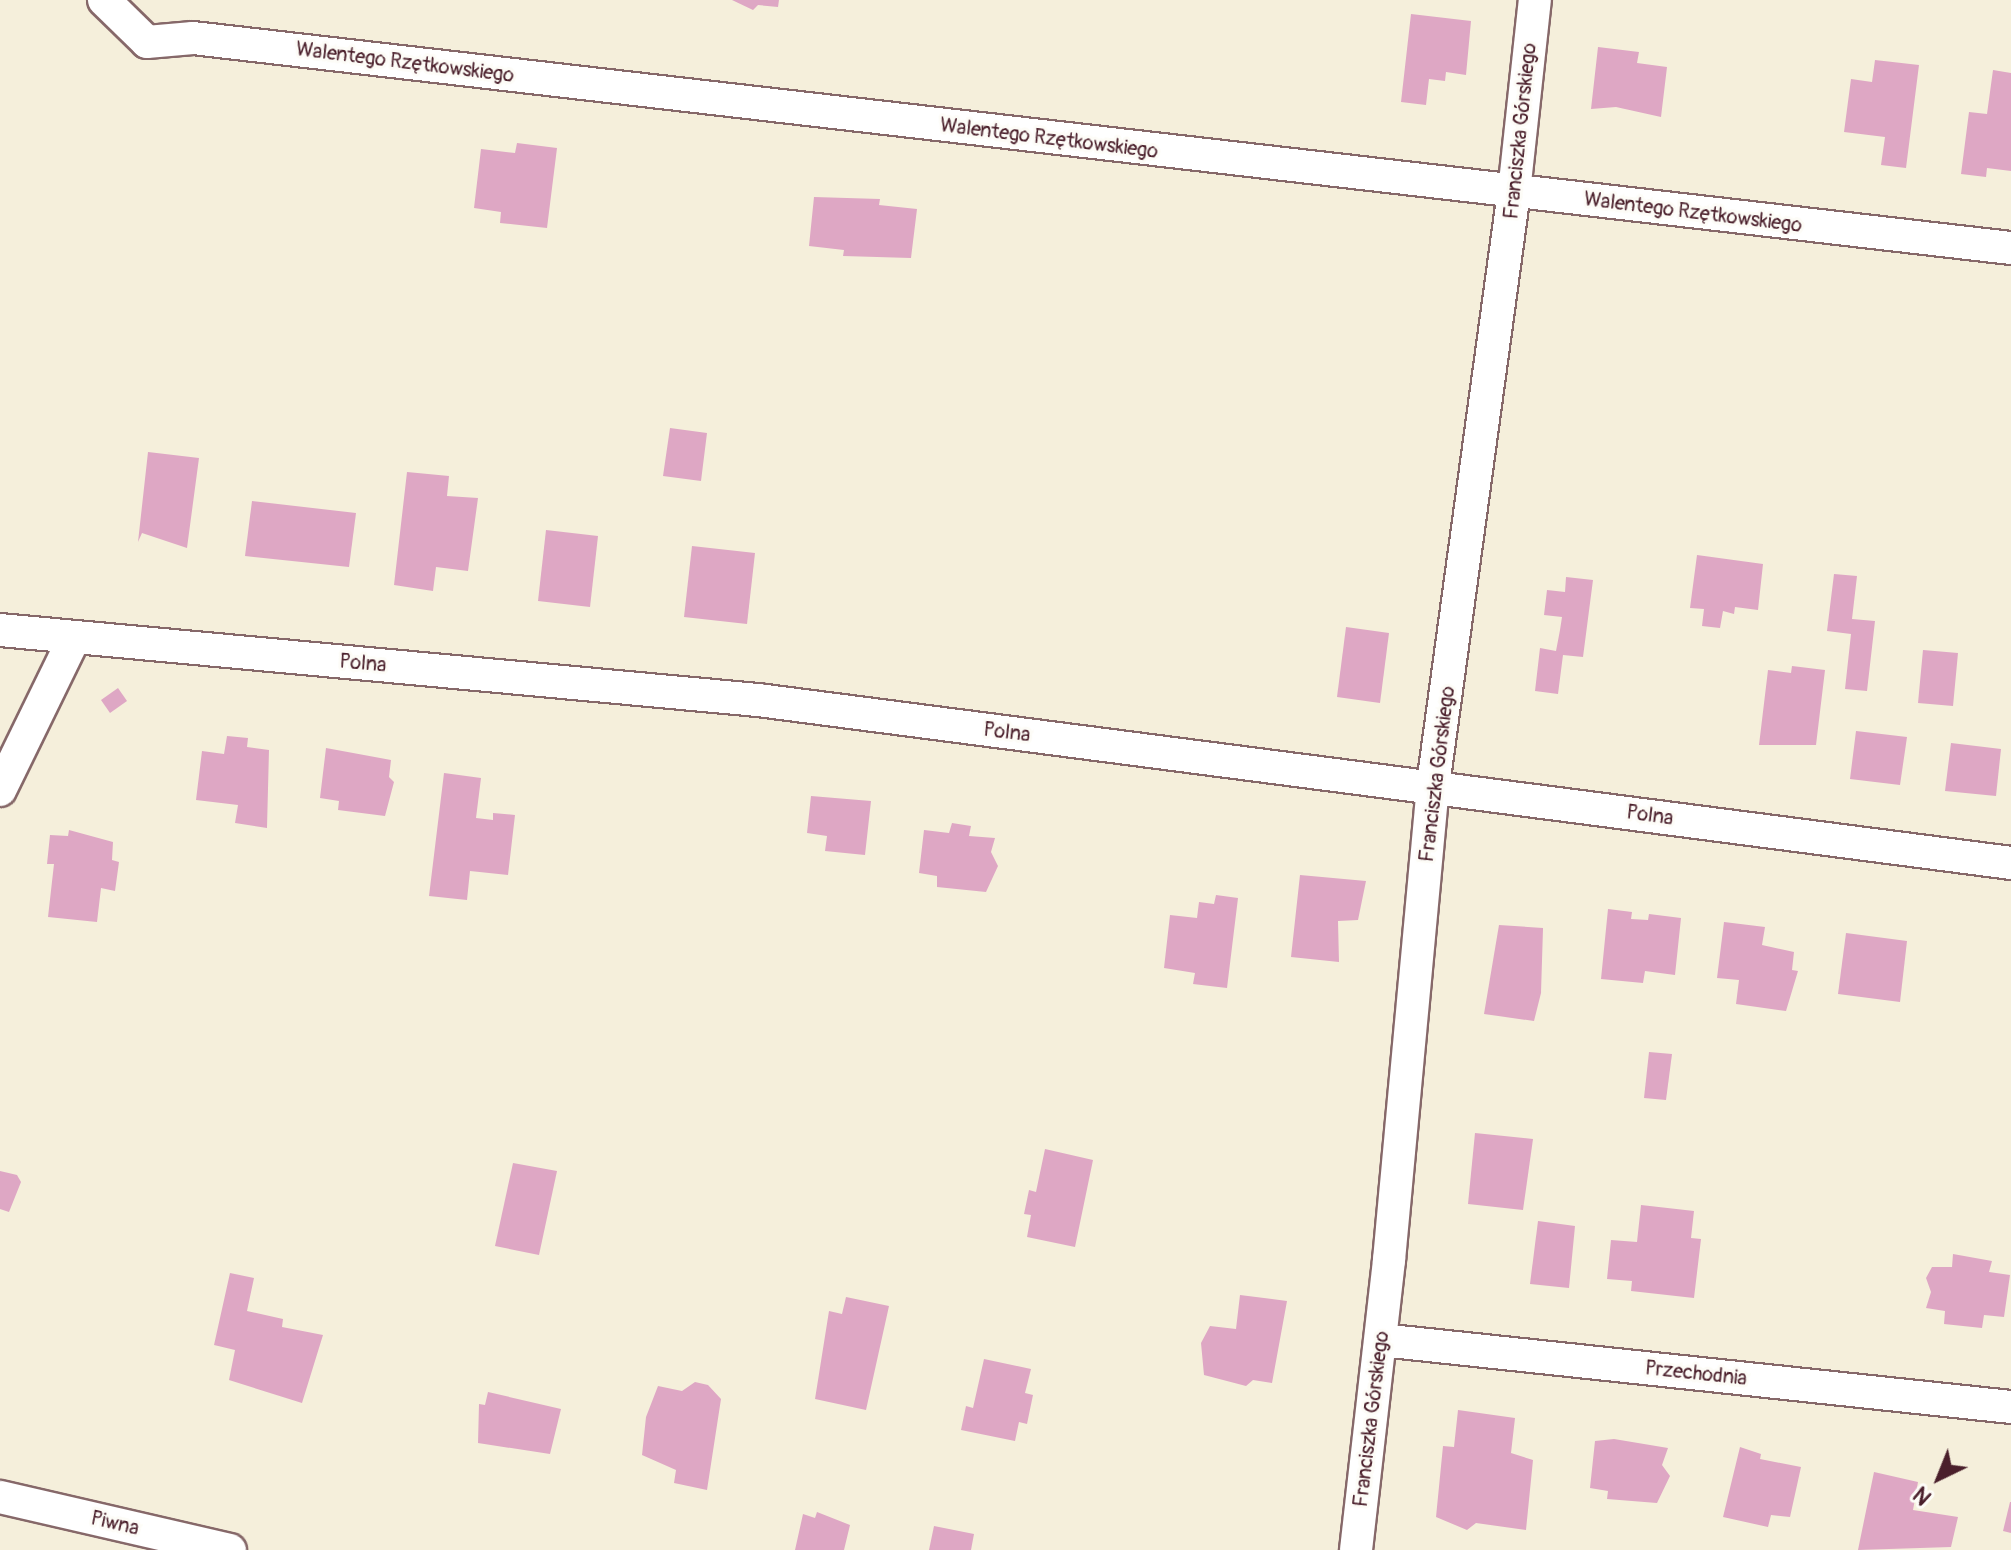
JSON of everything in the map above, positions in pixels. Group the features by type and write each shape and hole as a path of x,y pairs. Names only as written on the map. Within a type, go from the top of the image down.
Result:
{"street":[{"name":"Walentego Rzętkowskiego","path":"104,0 147,42 193,38 2011,248"},
{"name":"Franciszka Górskiego","path":"1356,1550 1381,1340 1433,785 1514,192 1535,0"},
{"name":"Polna","path":"0,630 758,700 1433,785 2011,863"},
{"path":"0,790 74,638"},
{"name":"Przechodnia","path":"1381,1340 2011,1407"},
{"name":"Piwna","path":"0,1497 230,1550"}],"building":[{"path":"732,0 779,0 778,7 758,5 753,10"},
{"path":"1411,14 1471,21 1466,75 1446,72 1445,81 1429,79 1426,105 1401,102"},
{"path":"1598,47 1639,52 1637,63 1667,67 1661,117 1616,107 1591,109"},
{"path":"1875,60 1919,65 1906,168 1881,165 1885,137 1844,132 1851,79 1872,82"},
{"path":"1993,70 2011,73 2011,171 1987,168 1986,177 1961,174 1969,112 1987,114"},
{"path":"517,143 557,148 547,228 500,223 501,212 474,208 481,149 515,153"},
{"path":"814,197 880,199 879,205 917,209 911,258 843,256 844,250 809,246"},
{"path":"670,428 707,433 701,481 663,476"},
{"path":"148,452 199,458 187,548 142,533 138,542"},
{"path":"407,472 449,476 447,496 478,498 468,571 436,567 433,591 394,585"},
{"path":"252,501 356,513 349,567 245,556"},
{"path":"546,530 598,536 590,607 538,601"},
{"path":"692,546 755,553 747,624 684,617"},
{"path":"1697,555 1763,564 1758,610 1735,607 1734,614 1723,611 1720,628 1702,626 1704,609 1690,608"},
{"path":"1834,574 1857,576 1852,619 1875,621 1867,691 1845,689 1851,634 1827,631"},
{"path":"1566,577 1593,580 1583,657 1563,655 1558,694 1535,691 1540,648 1556,651 1562,617 1544,615 1547,590 1565,592"},
{"path":"1346,627 1389,633 1380,703 1337,697"},
{"path":"1923,650 1958,653 1953,706 1918,703"},
{"path":"1792,666 1825,670 1816,745 1759,745 1768,670 1791,673"},
{"path":"118,688 127,701 110,713 101,700"},
{"path":"1856,731 1907,737 1900,785 1850,779"},
{"path":"227,736 248,738 247,747 269,750 267,828 235,823 238,805 196,800 202,751 224,754"},
{"path":"1951,743 2001,749 1996,796 1945,791"},
{"path":"326,748 391,760 389,777 394,782 385,816 338,810 339,801 320,798"},
{"path":"444,773 481,778 476,818 493,820 493,813 515,815 508,875 470,871 467,900 429,896"},
{"path":"811,796 871,801 865,855 825,851 827,836 807,833"},
{"path":"952,823 971,826 969,836 995,838 991,852 998,866 986,892 937,887 937,876 919,873 924,830 949,833"},
{"path":"69,830 113,842 112,860 119,862 115,891 101,888 97,922 48,917 54,864 47,864 50,835 68,836"},
{"path":"1300,875 1366,881 1358,920 1338,921 1339,962 1291,957"},
{"path":"1216,895 1238,898 1227,988 1193,984 1195,973 1164,968 1170,915 1197,918 1199,902 1214,904"},
{"path":"1608,909 1632,912 1631,919 1648,920 1649,914 1681,918 1675,975 1645,971 1643,983 1601,979"},
{"path":"1724,922 1765,927 1762,945 1794,952 1792,970 1798,971 1786,1011 1736,1004 1739,980 1717,978"},
{"path":"1499,925 1543,928 1541,993 1534,1021 1484,1014"},
{"path":"1846,933 1907,941 1900,1002 1838,994"},
{"path":"1649,1052 1672,1054 1666,1100 1644,1098"},
{"path":"1475,1133 1533,1139 1523,1210 1468,1204"},
{"path":"1045,1149 1093,1160 1075,1247 1027,1237 1031,1215 1024,1214 1029,1190 1036,1192"},
{"path":"513,1163 557,1171 539,1255 495,1246"},
{"path":"0,1171 17,1175 21,1182 9,1212 0,1209"},
{"path":"1641,1205 1694,1211 1691,1238 1701,1239 1694,1298 1631,1291 1632,1281 1607,1279 1611,1240 1637,1242"},
{"path":"1538,1221 1575,1226 1569,1288 1530,1284"},
{"path":"1953,1254 1992,1261 1989,1272 2010,1275 2004,1317 1984,1315 1982,1328 1944,1324 1945,1311 1926,1308 1931,1292 1926,1278 1932,1267 1952,1267"},
{"path":"230,1273 254,1278 247,1311 283,1319 282,1327 323,1335 302,1403 229,1380 235,1350 214,1345"},
{"path":"1240,1295 1287,1301 1272,1383 1253,1380 1246,1386 1204,1375 1201,1343 1210,1326 1236,1329"},
{"path":"846,1297 889,1306 866,1410 815,1399 829,1311 842,1314"},
{"path":"984,1359 1031,1369 1025,1393 1033,1395 1027,1424 1019,1422 1015,1441 961,1430 966,1406 973,1408"},
{"path":"695,1382 708,1385 721,1399 707,1490 674,1483 676,1470 642,1455 646,1417 658,1386 682,1391"},
{"path":"488,1392 561,1409 550,1454 478,1443 479,1404 485,1405"},
{"path":"1458,1410 1515,1418 1511,1453 1533,1460 1526,1530 1476,1523 1467,1530 1436,1517 1443,1446 1454,1447"},
{"path":"1614,1439 1668,1448 1662,1465 1670,1476 1657,1503 1607,1499 1608,1491 1590,1488 1595,1441"},
{"path":"1740,1447 1761,1454 1760,1459 1801,1467 1790,1517 1771,1515 1768,1527 1723,1517"},
{"path":"1874,1472 1918,1482 1913,1510 1958,1517 1951,1547 1858,1550"},
{"path":"2011,1502 2011,1533 2003,1531"},
{"path":"817,1512 850,1525 844,1550 795,1550 803,1514 815,1518"},
{"path":"934,1526 974,1534 971,1550 929,1550"}]}
